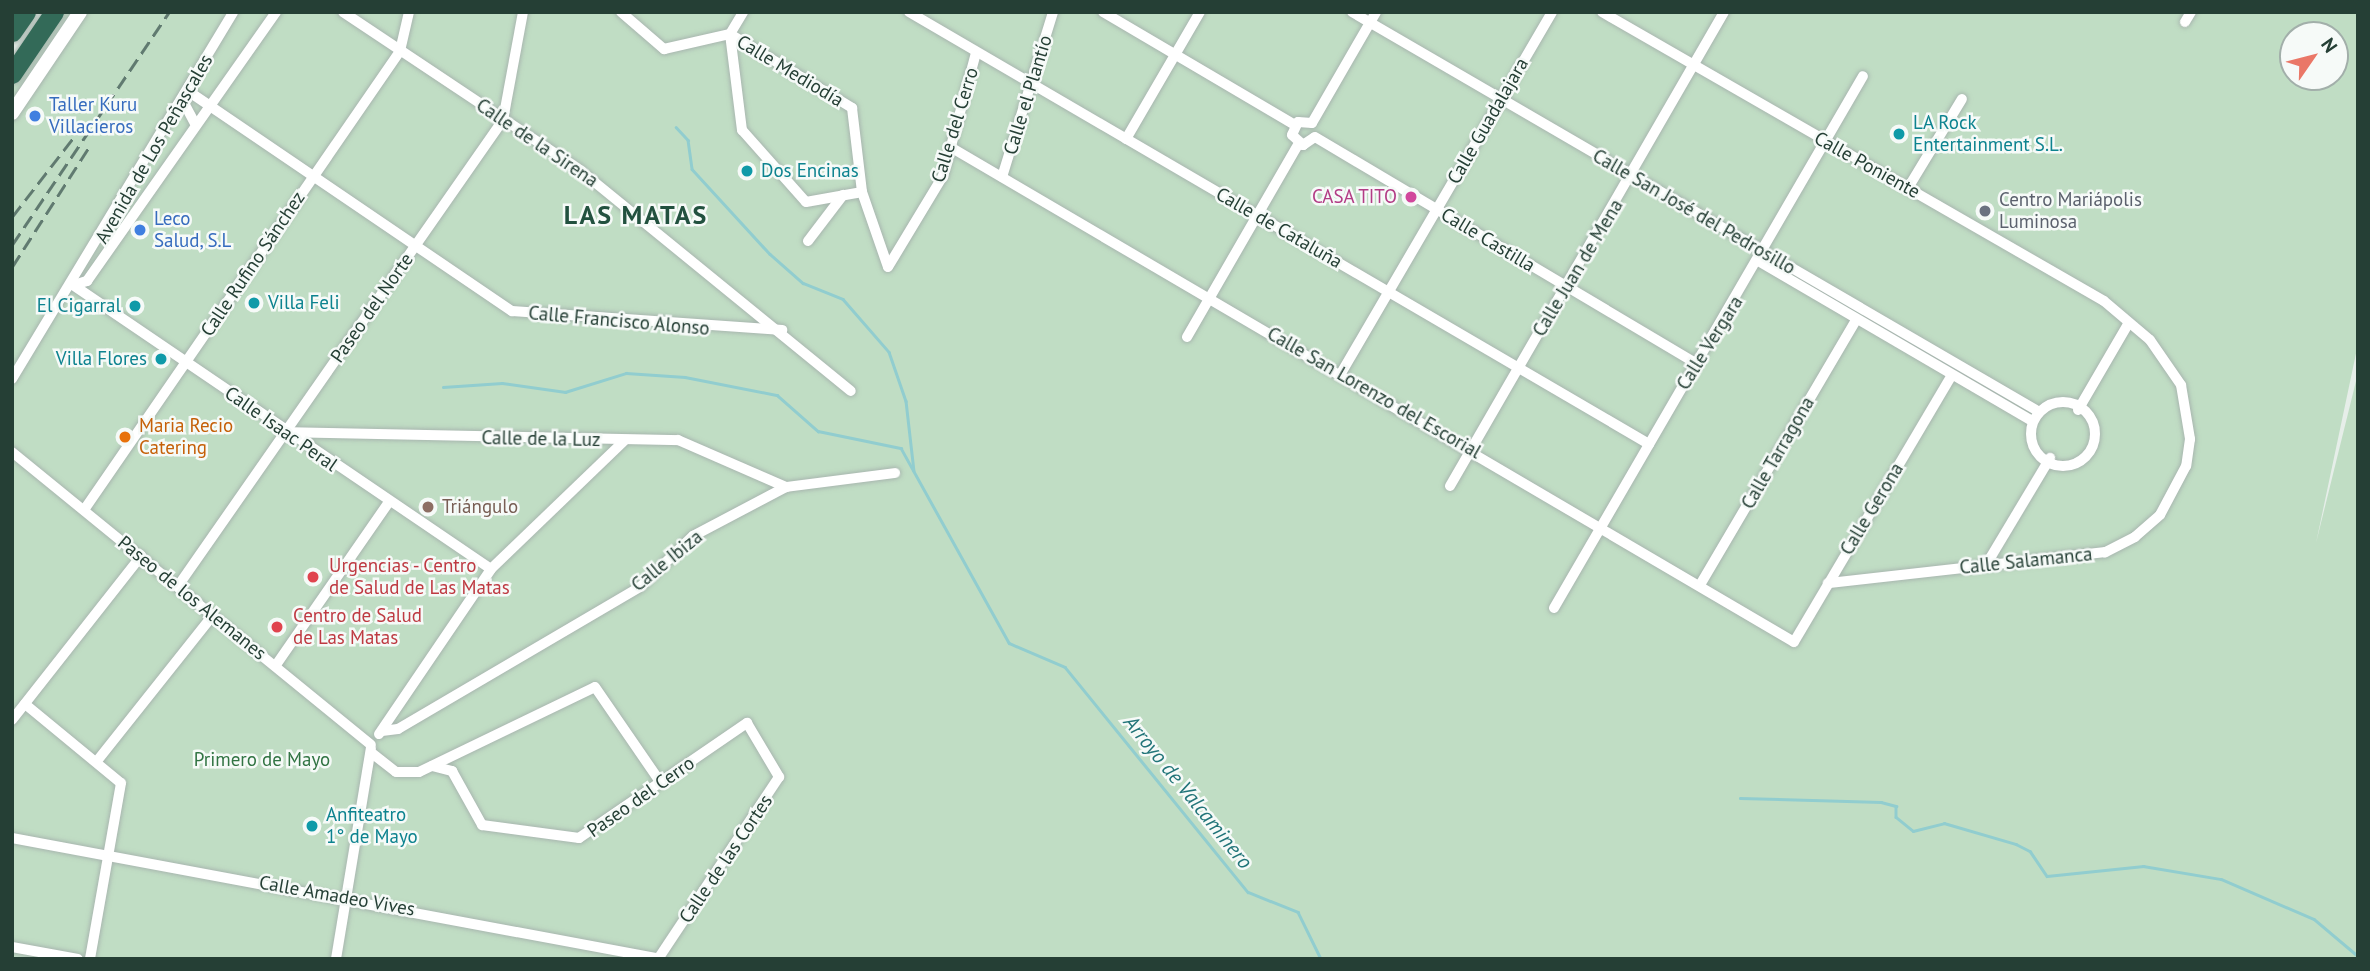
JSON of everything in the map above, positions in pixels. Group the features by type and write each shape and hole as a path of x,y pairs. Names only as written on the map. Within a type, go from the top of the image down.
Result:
{"highway":[{"path":"12,32 26,12"},
{"path":"12,74 54,12"}],"street":[{"path":"12,113 80,12"},
{"name":"Avenida de Los Peñascales","path":"12,379 73,285 233,12"},
{"path":"73,285 87,281 276,12"},
{"name":"Calle de la Sirena","path":"343,12 581,171 782,330 851,391"},
{"name":"Calle Rufino Sánchez","path":"84,510 400,51 409,12"},
{"name":"Paseo del Norte","path":"178,586 503,120 523,12"},
{"name":"Calle Mediodía","path":"621,12 664,49 730,34 852,108 862,192 888,267"},
{"path":"743,12 730,34 742,130 806,202 862,192"},
{"name":"Calle el Plantío","path":"1002,177 1053,12"},
{"path":"1103,12 1294,125 1312,123"},
{"path":"1126,139 1200,12"},
{"name":"Calle San José del Pedrosillo","path":"1352,12 1373,18 1501,99 1632,176 1856,320 1951,376 2033,415"},
{"name":"Calle Guadalajara","path":"1340,375 1552,12"},
{"name":"Calle Poniente","path":"1602,12 2104,301 2128,324"},
{"name":"Calle Juan de Mena","path":"1450,486 1632,176 1724,12"},
{"name":"Calle de Cataluña","path":"917,14 976,53 1649,444"},
{"path":"1187,337 1298,143 1315,137 1312,123 1373,18"},
{"name":"Calle del Cerro","path":"888,267 943,176 976,53"},
{"name":"Calle Vergara","path":"1554,608 1697,363 1762,258 1863,76"},
{"path":"185,96 196,125"},
{"name":"Calle Francisco Alonso","path":"185,96 211,107 312,179 512,311 782,330"},
{"path":"1908,188 1962,99"},
{"path":"1294,125 1298,143"},
{"name":"Calle Castilla","path":"1315,137 1697,363"},
{"name":"Calle San Lorenzo del Escorial","path":"952,148 1472,449 1794,642"},
{"path":"808,241 843,195"},
{"name":"Calle San José del Pedrosillo","path":"1762,258 2033,415"},
{"name":"Calle Isaac Peral","path":"73,285 388,502 491,569"},
{"name":"Calle Tarragona","path":"1700,585 1856,320"},
{"path":"2078,410 2128,324"},
{"name":"Calle Salamanca","path":"1828,583 2105,552 2135,537 2176,492 2186,466 2189,412 2168,361 2128,324"},
{"name":"Calle Gerona","path":"1794,642 1951,376"},
{"path":"2056,402 2078,410 2096,431 2094,452 2073,465 2050,458 2030,436 2033,415 2056,402"},
{"name":"Calle de la Luz","path":"285,432 678,440 786,487"},
{"path":"336,959 372,749 382,731 491,569 624,441"},
{"name":"Paseo de los Alemanes","path":"12,452 276,665 396,772 432,766 595,687 661,783"},
{"path":"1986,565 2050,458"},
{"name":"Calle Ibiza","path":"382,731 398,729 640,587 693,536 786,487 895,474"},
{"path":"276,665 388,502"},
{"path":"12,720 141,556"},
{"path":"97,761 213,615"},
{"path":"25,704 121,783 90,959"},
{"name":"Paseo del Cerro","path":"432,766 452,771 482,825 579,838 747,723"},
{"name":"Calle de las Cortes","path":"659,958 779,777 777,764 747,723"},
{"name":"Calle Amadeo Vives","path":"12,838 347,897 659,958"},
{"path":"12,947 78,959"}],"green space":[{"name":"Primero de Mayo","path":"45,12 2358,12 2358,344 2316,543 2358,373 2358,959 12,959 12,65"}],"waterway":[{"path":"676,127 688,140 692,169 770,254 803,283 843,299 889,352 906,401 914,471"},
{"name":"Arroyo de Valcaminero","path":"443,387 502,383 565,392 626,373 685,377 777,395 818,431 901,448 1009,643 1065,667 1248,892 1298,912 1321,959"},
{"path":"1740,798 1881,802 1896,806 1896,817 1913,831 1944,823 2016,844 2030,851 2047,876 2143,866 2221,879 2314,919 2358,956"}],"railway":[{"path":"12,245 169,12"},
{"path":"12,217 80,129"},
{"path":"12,267 91,144"}],"place":[{"name":"Taller Kuru Villacieros","path":"35,116"},
{"name":"LA Rock Entertainment S.L.","path":"1899,134"},
{"name":"Dos Encinas","path":"747,171"},
{"name":"CASA TITO","path":"1411,197"},
{"name":"Centro Mariápolis Luminosa","path":"1985,211"},
{"name":"Leco Salud, S.L","path":"140,230"},
{"name":"Villa Feli","path":"254,303"},
{"name":"El Cigarral","path":"135,306"},
{"name":"Villa Flores","path":"161,359"},
{"name":"Maria Recio Catering","path":"125,437"},
{"name":"Triángulo","path":"428,507"},
{"name":"Urgencias - Centro de Salud de Las Matas","path":"313,577"},
{"name":"Centro de Salud de Las Matas","path":"277,627"},
{"name":"Anfiteatro 1° de Mayo","path":"312,826"}],"district":[{"name":"LAS MATAS","path":"636,215"}]}
